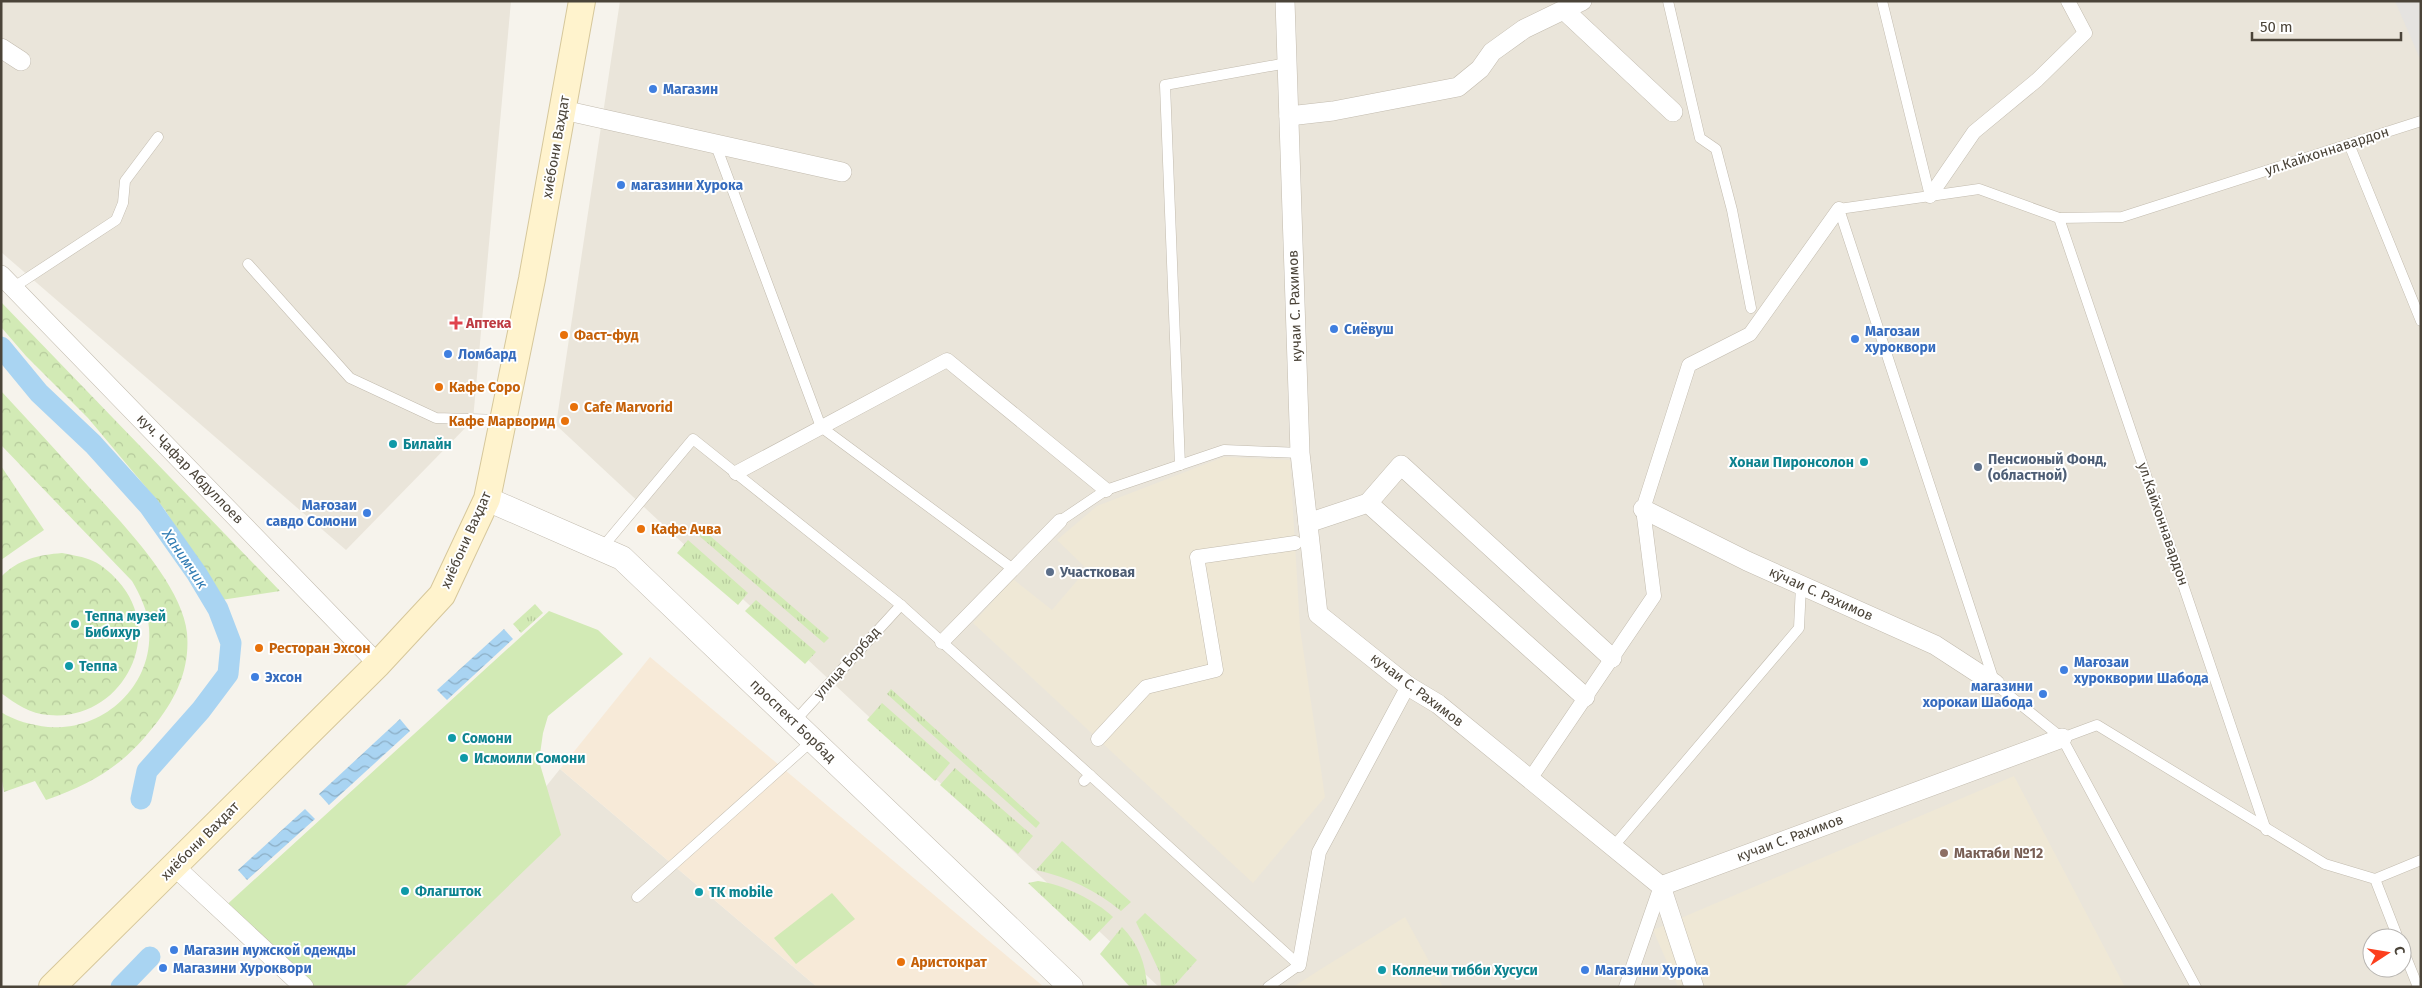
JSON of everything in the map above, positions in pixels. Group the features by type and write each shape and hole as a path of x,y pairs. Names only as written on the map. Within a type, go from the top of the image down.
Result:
{"main road":[{"name":"хиёбони Ваҳдат","path":"52,987 378,664 442,595 487,499 563,110 582,1"}],"street":[{"name":"кучаи С. Рахимов","path":"1285,1 1300,453 1318,614 1408,686 1438,704 1660,886 2062,738"},
{"path":"1289,116 1333,111 1458,87 1480,69 1492,52 1524,28 1554,9 1582,1"},
{"path":"1930,196 1974,132 2037,80 2085,33 2068,1"},
{"path":"1554,9 1673,112"},
{"path":"1,48 21,61"},
{"path":"563,110 842,172"},
{"path":"1530,779 1654,596 1643,509 1689,365 1750,334 1839,209"},
{"name":"куч. Ҷафар Абдуллоев","path":"7,281 378,664"},
{"path":"736,473 947,360 1106,490"},
{"path":"1308,523 1368,503 1401,465 1612,658"},
{"name":"проспект Борбад","path":"487,499 622,558 1071,987"},
{"path":"1368,503 1585,697"},
{"name":"кӯчаи С. Рахимов","path":"1643,509 1801,585 1935,645 1995,684"},
{"path":"942,642 1060,520"},
{"path":"1098,739 1146,687 1216,670 1196,557 1294,543"},
{"path":"1299,965 1319,852 1408,686"},
{"path":"174,866 304,987"},
{"path":"1626,987 1660,886"},
{"path":"1660,886 1694,987"}],"lane":[{"path":"1668,1 1700,138 1716,148 1732,210 1751,308"},
{"path":"1882,1 1930,196"},
{"path":"1180,464 1165,85 1287,63"},
{"name":"ул.Кайхоннавардон","path":"1839,209 1980,189 2059,218 2122,217 2421,121"},
{"path":"7,281 116,220 123,202 125,181 158,137"},
{"path":"715,143 822,427 1014,569"},
{"path":"2349,144 2421,321"},
{"path":"1839,209 1995,684 2062,738 2196,987"},
{"name":"ул.Кайхоннавардон","path":"2059,218 2266,830"},
{"path":"248,264 350,378 436,418 503,420"},
{"path":"601,549 693,439 901,605 1087,778 1299,965 1268,987"},
{"path":"1060,520 1106,490 1224,450 1300,453"},
{"path":"1613,847 1799,628 1801,585"},
{"name":"улица Борбад","path":"794,722 901,605"},
{"path":"2062,738 2097,724 2266,830 2325,864 2375,879 2421,860"},
{"path":"637,897 813,740"},
{"path":"2375,879 2394,928"},
{"path":"2412,972 2418,987"}],"shaded area":[{"path":"1,1 511,1 473,420 346,550 1,252"},
{"path":"620,1 2421,1 2421,987 1159,987 556,425"},
{"path":"2395,1 2421,1 2421,61"},
{"path":"1224,457 1290,460 1300,628 1325,797 1253,883 973,623 1013,579 1052,610 1087,569 1057,540 1097,506"},
{"path":"650,657 1044,987 817,987 560,769"},
{"path":"560,769 817,987 386,987"},
{"name":"Мактаби №12","path":"2014,776 2125,987 1678,987 1653,930"},
{"path":"1405,917 1443,987 1293,987 1321,969"}],"green space":[{"path":"1,302 280,591 221,600 165,510 88,418 26,356 1,327"},
{"path":"1,391 109,508 143,549 173,592 182,613 187,633 187,657 181,680 165,711 146,736 109,770 80,786 46,800 35,781 4,792 1,775 1,712 24,722 48,727 69,727 88,722 106,713 121,701 134,686 143,668 148,649 149,628 143,603 132,581 1,445"},
{"path":"1,466 44,530 1,560"},
{"path":"695,523 829,638 824,643 690,528"},
{"path":"688,540 748,593 738,605 677,553"},
{"path":"62,553 82,557 97,563 118,581 132,603 138,626 137,649 129,671 115,690 97,705 74,714 49,715 18,705 1,693 1,577 14,566 29,559"},
{"path":"756,600 816,652 805,664 745,611"},
{"path":"535,604 543,613 521,633 513,624"},
{"path":"549,611 598,630 623,654 548,716 543,733 539,761 561,835 404,987 309,987 221,910"},
{"path":"891,689 1040,823 1036,828 887,694"},
{"path":"882,703 950,763 935,781 867,720"},
{"path":"955,768 1033,836 1018,854 940,785"},
{"path":"1062,841 1131,902 1121,911 1081,885 1059,876 1036,870"},
{"path":"1038,881 1078,894 1113,917 1090,941 1028,883"},
{"path":"832,893 855,919 796,964 774,938"},
{"path":"1145,913 1197,960 1173,987 1161,987 1160,973 1136,922"},
{"path":"1122,927 1133,940 1140,954 1145,970 1147,987 1130,987 1100,954"}],"water":[{"path":"504,629 513,639 447,700 437,690"},
{"path":"400,719 410,731 329,805 319,794"},
{"path":"305,809 315,819 247,880 238,870"}],"waterway":[{"name":"Ханимчик","path":"1,347 39,393 93,444 149,506 197,574 218,609 231,643 228,674 201,710 147,771 141,799"},
{"path":"121,987 150,957"}],"place":[{"name":"Магазин","path":"653,89"},
{"name":"магазини Хурока","path":"621,185"},
{"name":"Аптека","path":"456,323"},
{"name":"Сиёвуш","path":"1334,329"},
{"name":"Фаст-фуд","path":"564,335"},
{"name":"Магозаи хуроквори","path":"1855,339"},
{"name":"Ломбард","path":"448,354"},
{"name":"Кафе Соро","path":"439,387"},
{"name":"Cafe Marvorid","path":"574,407"},
{"name":"Кафе Марворид","path":"565,421"},
{"name":"Билайн","path":"393,444"},
{"name":"Хонаи Пиронсолон","path":"1864,462"},
{"name":"Пенсионый Фонд, (областной)","path":"1978,467"},
{"name":"Мағозаи савдо Сомони","path":"367,513"},
{"name":"Кафе Ачва","path":"641,529"},
{"name":"Участковая","path":"1050,572"},
{"name":"Теппа музей Бибихур","path":"75,624"},
{"name":"Ресторан Эхсон","path":"259,648"},
{"name":"Теппа","path":"69,666"},
{"name":"Мағозаи хуроквории Шабода","path":"2064,670"},
{"name":"Эхсон","path":"255,677"},
{"name":"магазини хорокаи Шабода","path":"2043,694"},
{"name":"Сомони","path":"452,738"},
{"name":"Исмоили Сомони","path":"464,758"},
{"name":"Мактаби №12","path":"1944,853"},
{"name":"Флагшток","path":"405,891"},
{"name":"TK mobile","path":"699,892"},
{"name":"Магазин мужской одежды","path":"174,950"},
{"name":"Аристократ","path":"901,962"},
{"name":"Магазини Хуроквори","path":"163,968"},
{"name":"Коллечи тибби Хусуси","path":"1382,970"},
{"name":"Магазини Хурока","path":"1585,970"}]}
